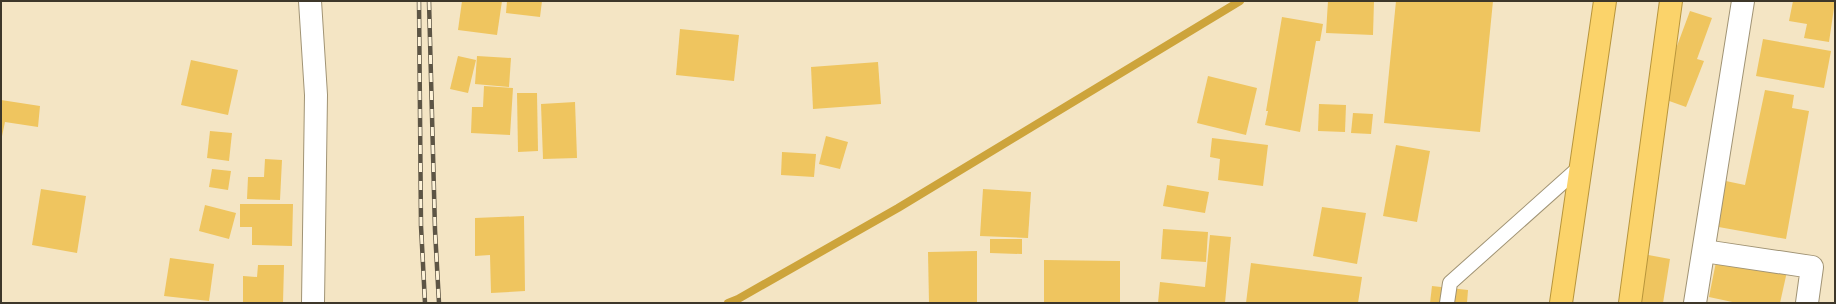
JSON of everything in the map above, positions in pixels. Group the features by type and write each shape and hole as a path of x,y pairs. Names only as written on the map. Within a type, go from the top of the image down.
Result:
{"highway":[{"path":"1561,303 1605,1"},
{"path":"1630,303 1671,1"}],"street":[{"path":"310,1 316,95 312,303"},
{"path":"1696,303 1742,1"},
{"path":"1704,251 1812,267 1807,303"}],"lane":[{"path":"1447,303 1450,283 1581,166"}],"building":[{"path":"462,1 502,1 497,35 458,30"},
{"path":"507,1 542,1 540,17 506,13"},
{"path":"1328,1 1374,1 1373,35 1326,33"},
{"path":"1396,1 1493,1 1480,132 1384,123"},
{"path":"1793,1 1835,1 1829,42 1804,38 1807,24 1789,21"},
{"path":"1690,11 1712,18 1697,59 1704,61 1686,107 1658,97"},
{"path":"1282,17 1323,24 1320,41 1316,41 1300,132 1265,125"},
{"path":"680,29 739,35 734,81 676,75"},
{"path":"1763,39 1831,51 1824,88 1756,76"},
{"path":"458,56 476,60 468,93 450,89"},
{"path":"477,56 511,58 509,87 475,84"},
{"path":"191,60 238,70 228,115 181,105"},
{"path":"878,62 881,104 813,109 811,67"},
{"path":"1208,76 1257,88 1246,135 1197,123"},
{"path":"484,86 513,88 510,135 471,133 472,107 483,107"},
{"path":"1765,90 1794,95 1792,108 1809,111 1786,239 1713,226 1721,180 1745,185"},
{"path":"517,93 537,93 538,151 518,152"},
{"path":"1,100 40,106 38,127 5,122 1,141"},
{"path":"575,102 577,158 543,159 541,104"},
{"path":"1319,104 1346,105 1345,132 1318,131"},
{"path":"1353,113 1373,114 1371,134 1351,133"},
{"path":"210,131 232,133 229,161 207,158"},
{"path":"826,136 848,142 840,169 819,164"},
{"path":"1212,138 1268,145 1263,186 1218,180 1220,159 1210,157"},
{"path":"1396,145 1430,151 1417,222 1383,216"},
{"path":"782,152 816,154 814,177 781,175"},
{"path":"265,159 282,160 280,200 247,199 248,177 264,177"},
{"path":"212,169 231,171 228,190 209,187"},
{"path":"1167,185 1209,192 1205,213 1163,206"},
{"path":"41,189 86,196 77,253 32,245"},
{"path":"983,189 1031,192 1028,238 980,236"},
{"path":"240,204 293,204 292,246 252,245 252,227 240,227"},
{"path":"205,205 236,213 229,239 199,231"},
{"path":"1322,207 1366,213 1357,264 1313,256"},
{"path":"524,216 525,291 491,293 490,255 475,256 475,218"},
{"path":"1163,229 1208,232 1206,262 1161,259"},
{"path":"1210,235 1231,237 1225,303 1158,303 1160,282 1205,287"},
{"path":"990,239 1022,239 1022,254 990,253"},
{"path":"977,251 977,303 929,303 928,252"},
{"path":"1718,252 1788,267 1780,303 1737,303 1709,297"},
{"path":"1643,254 1670,259 1663,303 1635,303"},
{"path":"170,258 214,264 209,301 164,296"},
{"path":"1044,260 1120,261 1120,303 1044,303"},
{"path":"1251,263 1362,277 1358,303 1246,303"},
{"path":"258,265 284,265 283,303 243,303 243,276 257,277"},
{"path":"1432,286 1468,290 1467,303 1430,303"}],"waterway":[{"path":"728,303 738,299 898,208 1240,1"}],"railway":[{"path":"419,1 421,226 425,303"},
{"path":"429,1 435,230 439,303"}]}
